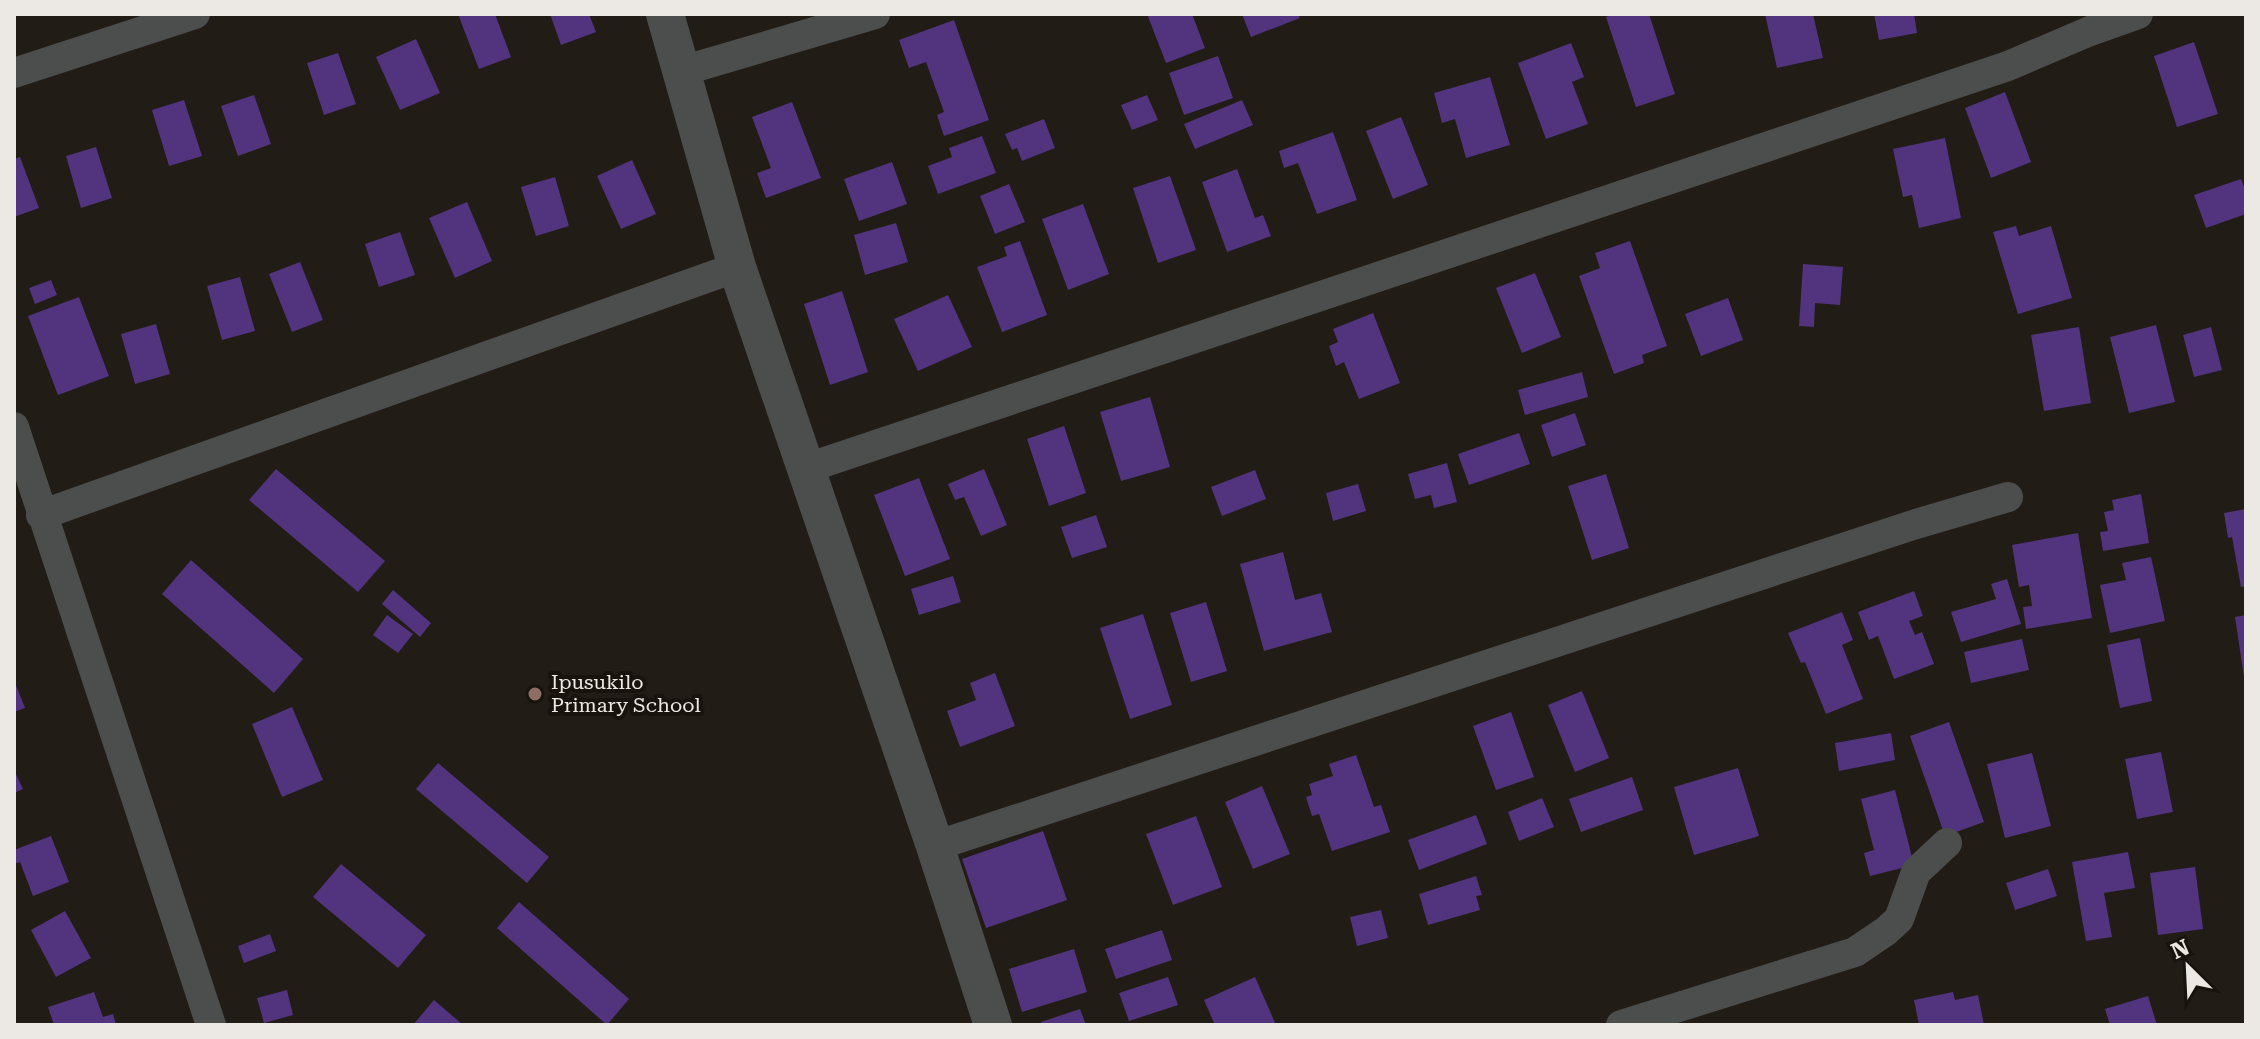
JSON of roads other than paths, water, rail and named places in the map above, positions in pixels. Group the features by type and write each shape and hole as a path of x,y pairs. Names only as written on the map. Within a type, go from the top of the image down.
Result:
{"street":[{"path":"14,73 195,14"},
{"path":"665,14 737,267 993,1025"},
{"path":"682,71 875,14"},
{"path":"807,468 2008,66 2138,14"},
{"path":"41,515 737,267"},
{"path":"14,427 211,1025"},
{"path":"935,846 1916,524 2008,497"},
{"path":"1621,1025 1855,952 1899,919 1916,872 1947,843"}],"place":[{"name":"Ipusukilo Primary School","path":"535,694"}]}
